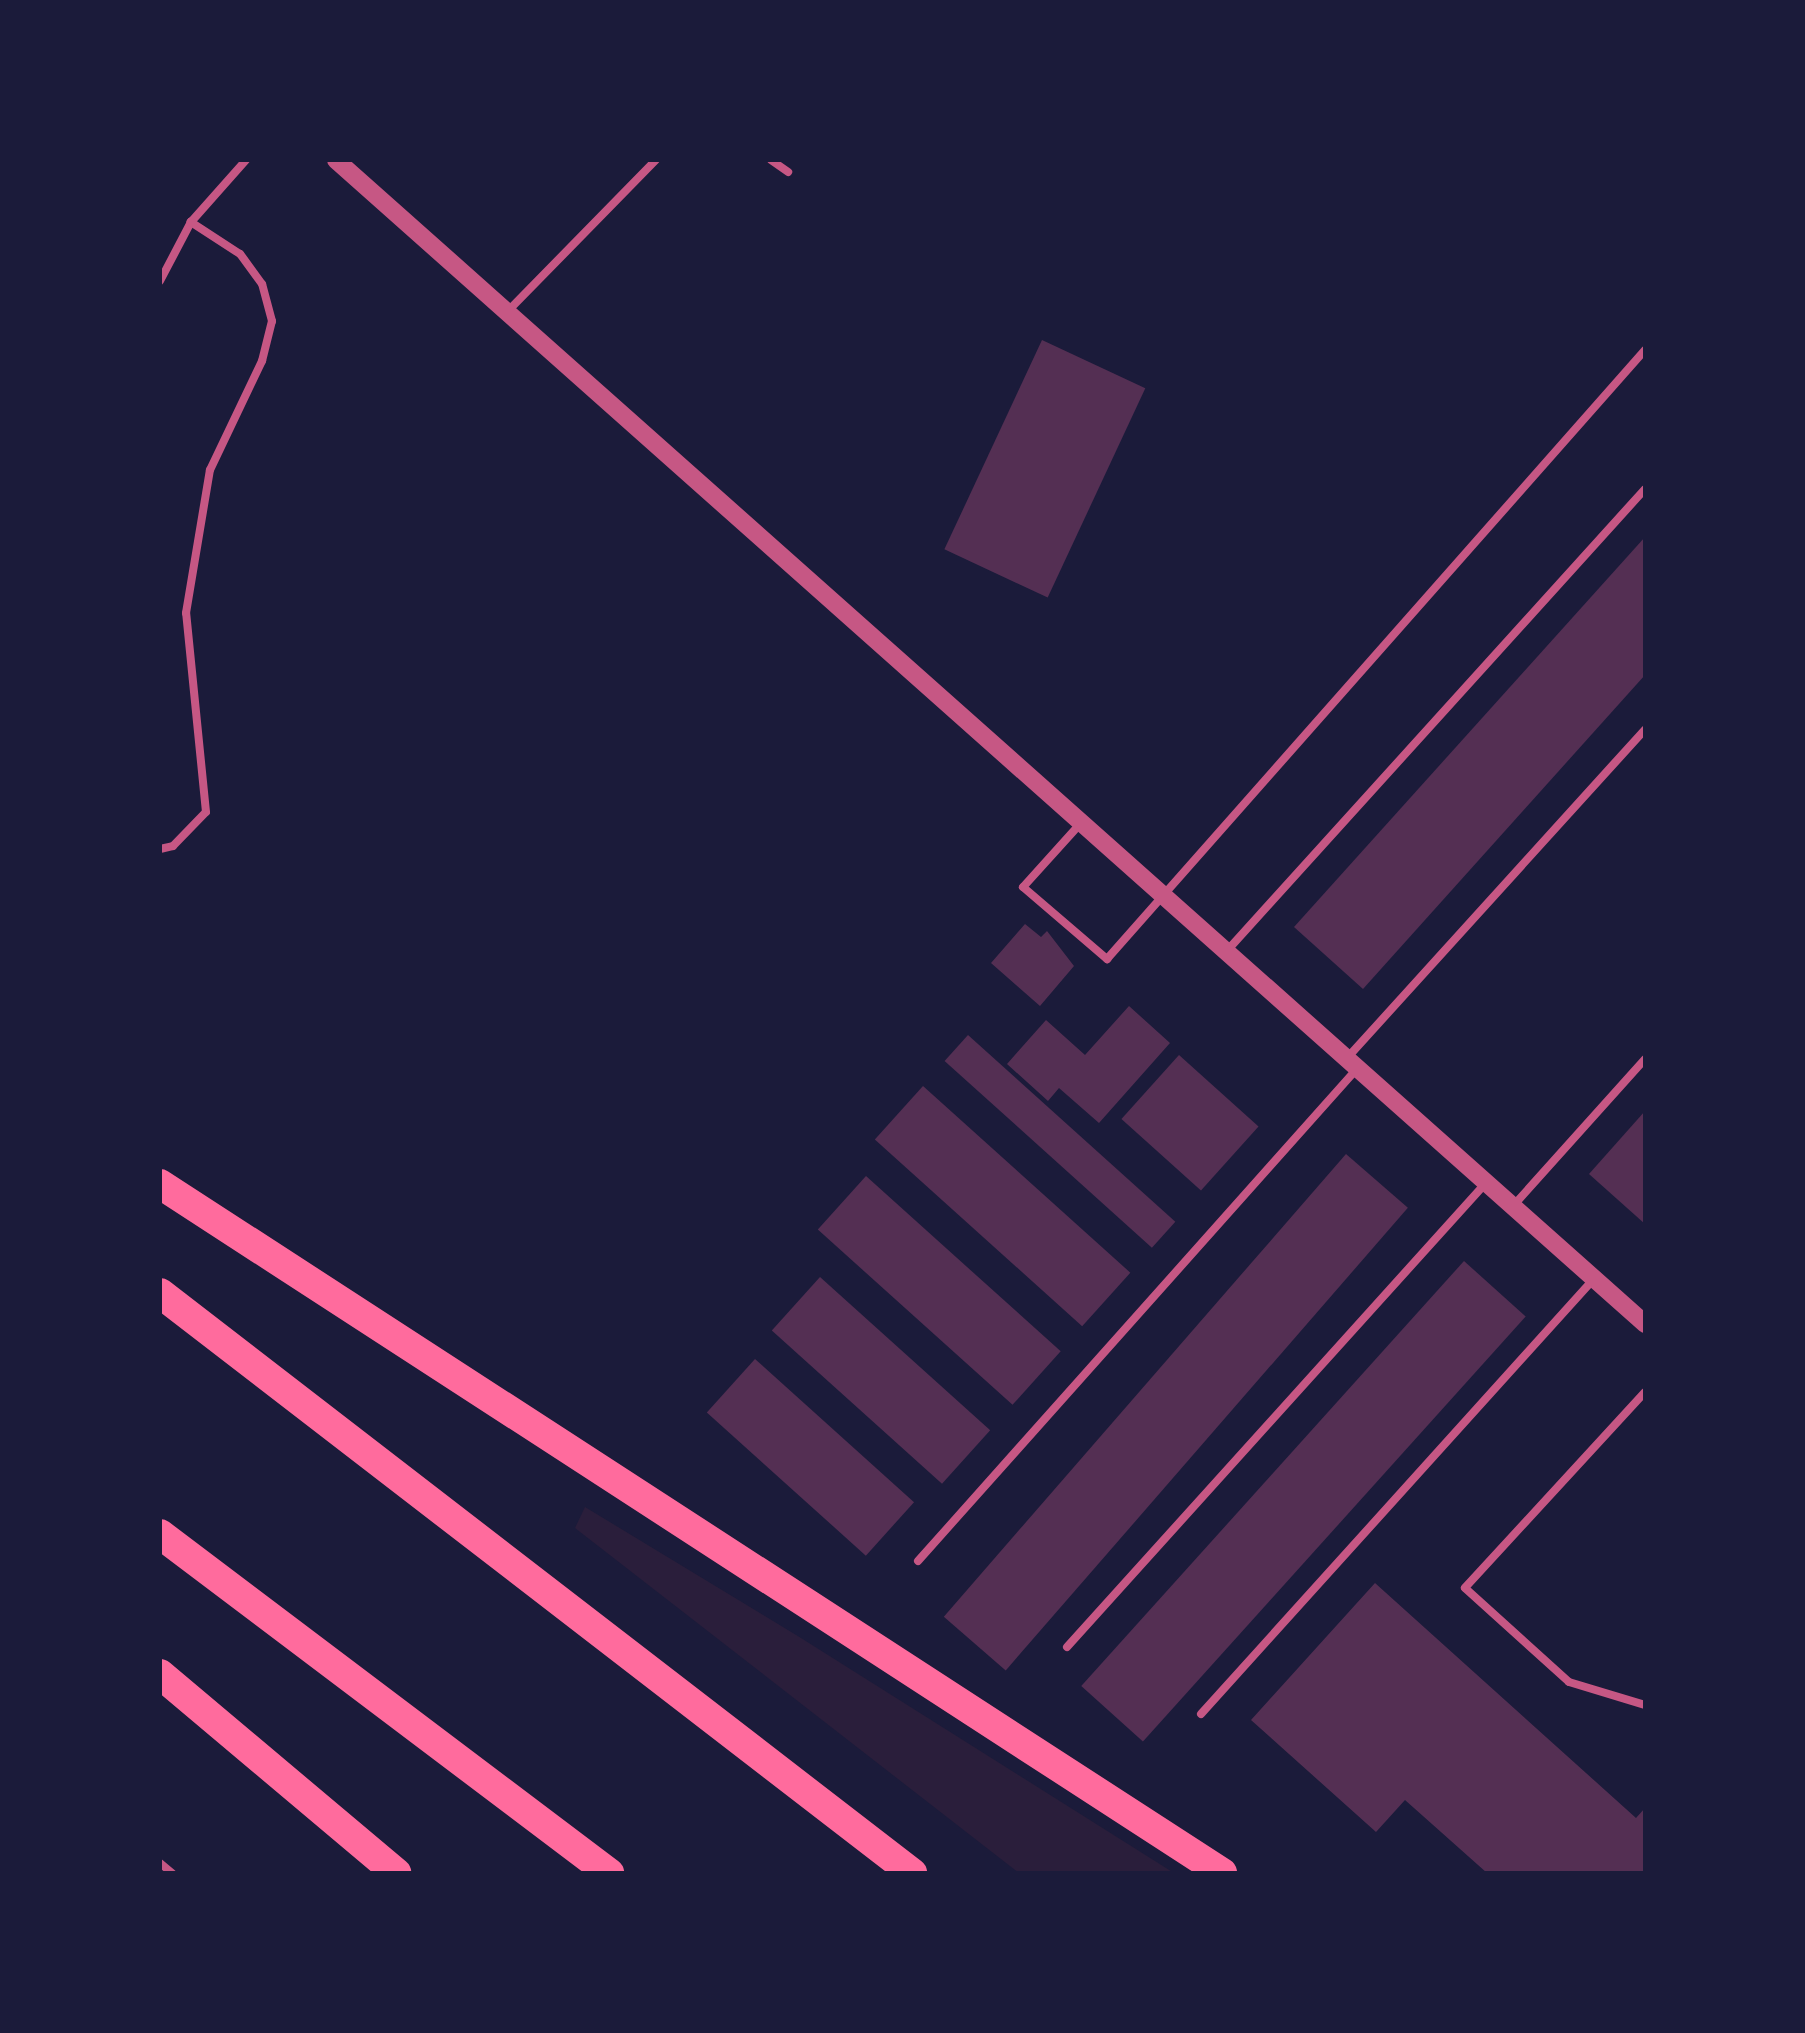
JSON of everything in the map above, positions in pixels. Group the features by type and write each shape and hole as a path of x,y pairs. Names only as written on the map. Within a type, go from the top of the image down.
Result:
{"highway":[{"path":"160,1184 1222,1873"},
{"path":"160,1293 912,1873"},
{"path":"160,1534 609,1873"},
{"path":"160,1674 396,1873"}],"street":[{"path":"336,160 1591,1282 1645,1324"}],"lane":[{"path":"160,281 191,222 246,160"},
{"path":"508,312 656,160"},
{"path":"771,160 788,172"},
{"path":"160,849 173,846 206,812 186,613 210,470 262,360 272,320 262,284 240,254 191,222"},
{"path":"1080,824 1023,887 1107,959 1645,350"},
{"path":"1225,953 1645,489"},
{"path":"918,1561 1645,730"},
{"path":"1511,1209 1645,1059"},
{"path":"1067,1647 1484,1185"},
{"path":"1201,1714 1591,1282"},
{"path":"1645,1392 1465,1588 1569,1682 1645,1705"},
{"path":"160,1863 172,1873"}],"shaded area":[{"path":"585,1507 1174,1873 1019,1873 575,1528"}],"building":[{"path":"1042,340 1145,388 1048,598 944,549"},
{"path":"1645,537 1645,675 1363,989 1294,927"},
{"path":"1025,924 1041,937 1047,931 1074,966 1040,1006 991,963"},
{"path":"1129,1006 1170,1043 1099,1123 1059,1088 1048,1101 1007,1064 1046,1020 1085,1055"},
{"path":"968,1035 1175,1222 1152,1248 945,1061"},
{"path":"1179,1055 1259,1127 1201,1191 1121,1119"},
{"path":"923,1086 1130,1273 1082,1326 875,1140"},
{"path":"1645,1111 1645,1224 1589,1174"},
{"path":"1346,1154 1408,1208 1006,1670 944,1617"},
{"path":"866,1176 1061,1351 1013,1405 818,1230"},
{"path":"1464,1261 1526,1317 1143,1742 1081,1686"},
{"path":"820,1277 990,1430 942,1484 772,1331"},
{"path":"755,1359 914,1502 866,1556 707,1413"},
{"path":"1375,1583 1636,1818 1645,1808 1645,1873 1487,1873 1405,1800 1376,1832 1251,1720"}]}
